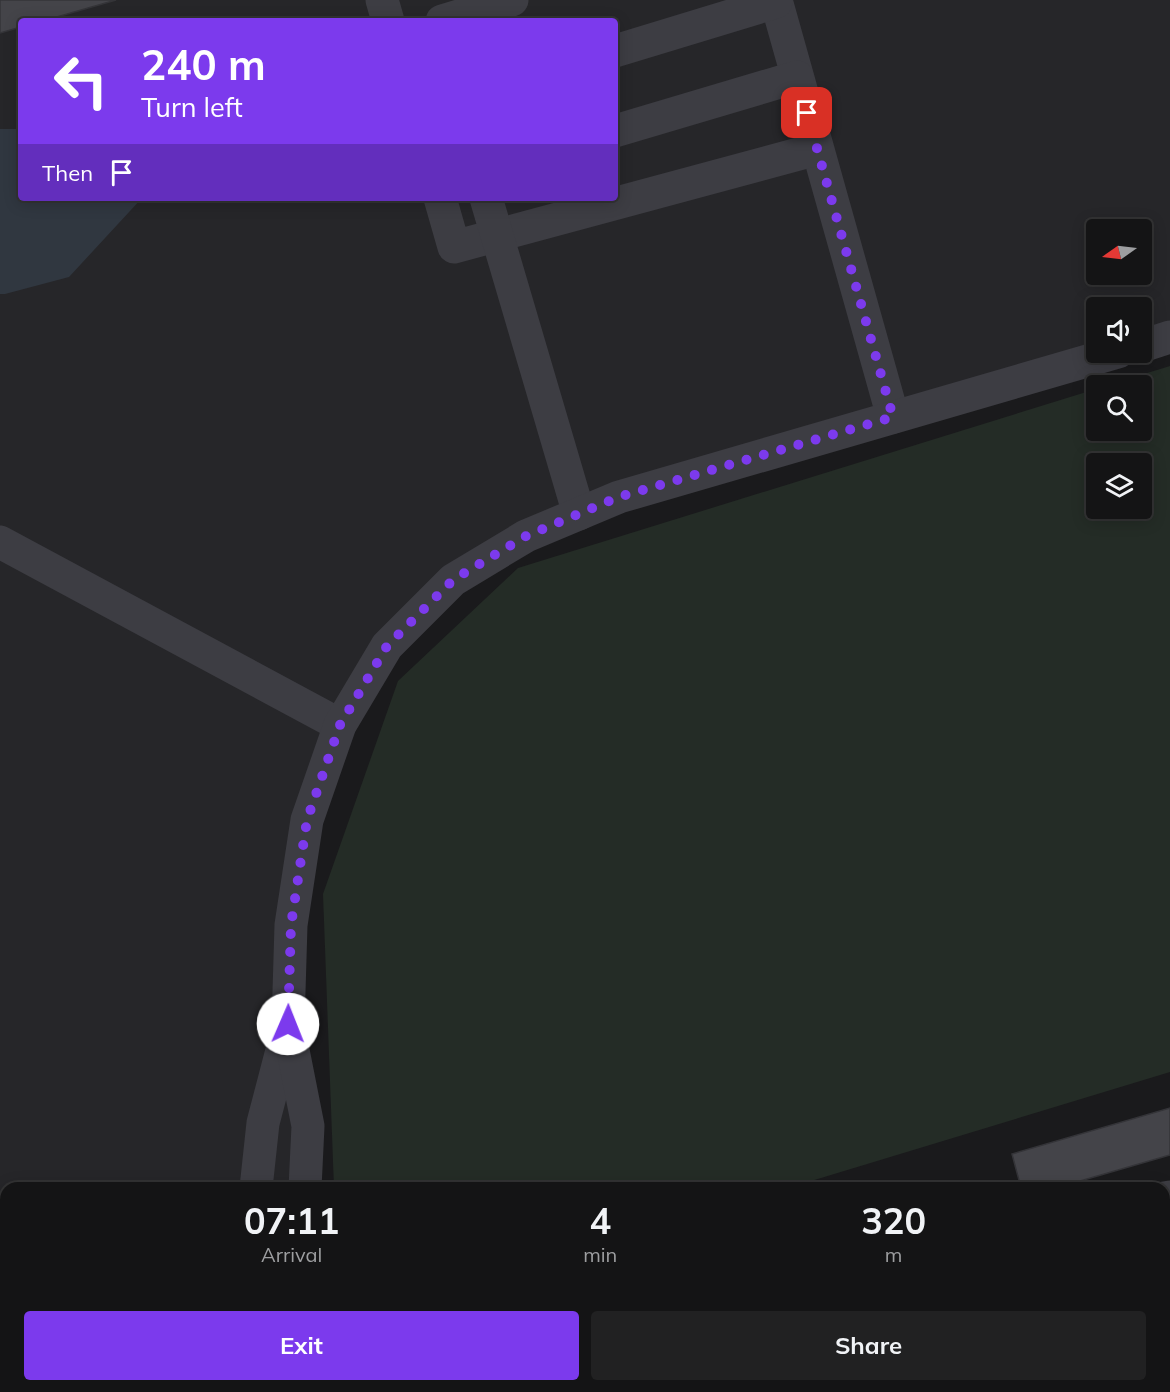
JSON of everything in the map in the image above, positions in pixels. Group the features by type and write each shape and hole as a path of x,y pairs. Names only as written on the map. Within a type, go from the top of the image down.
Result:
{"street":[{"path":"382,0 387,18"},
{"path":"430,0 435,18"},
{"path":"452,18 512,0"},
{"path":"618,50 776,1 893,417"},
{"path":"618,130 797,77"},
{"path":"441,201 454,247 817,149"},
{"path":"487,201 579,513"},
{"path":"1152,343 1170,337"},
{"path":"257,1182 263,1123 288,1024 291,925 307,820 340,725 387,646 453,580 526,536 619,497 1086,361"},
{"path":"0,542 340,725"},
{"path":"288,1024 308,1126 305,1182"}],"shaded area":[{"path":"0,0 1170,0 1170,337 1152,343 1152,297 1086,297 1086,355 619,497 453,580 340,725 291,925 305,1182 0,1182"},
{"path":"0,129 18,129 18,201 139,201 69,277 0,294"},
{"path":"1170,366 1170,1072 808,1182 334,1182 323,894 398,681 518,568 1086,392 1086,441 1152,441 1152,375 1141,375"}],"building":[{"path":"0,0 116,0 53,18 18,18 18,28 0,33"},
{"path":"1170,1108 1170,1155 1077,1182 1019,1182 1012,1154"}],"route":[{"path":"288,1024 291,925 307,820 340,725 387,646 453,580 526,536 619,497 893,417 807,113"}]}
